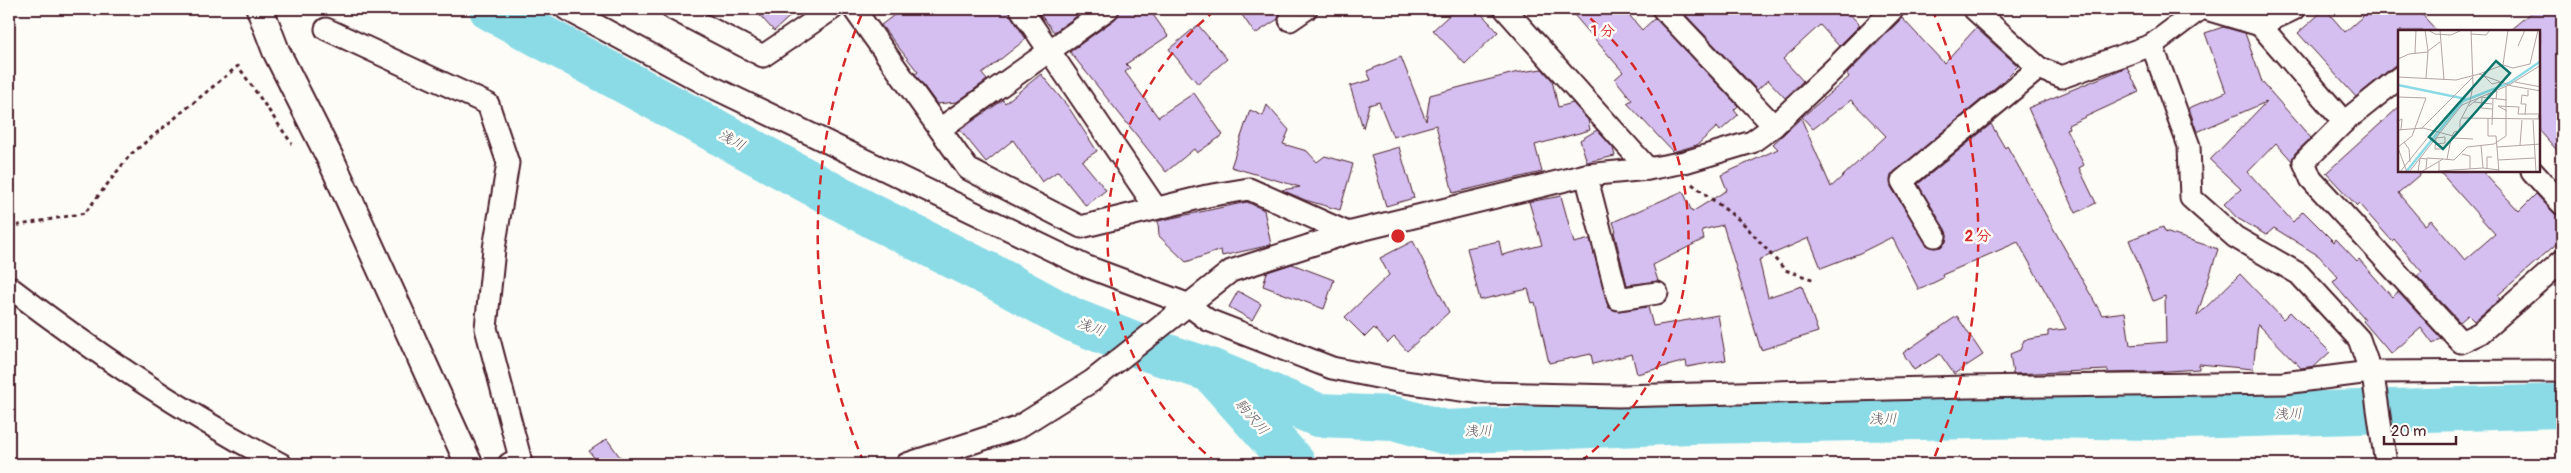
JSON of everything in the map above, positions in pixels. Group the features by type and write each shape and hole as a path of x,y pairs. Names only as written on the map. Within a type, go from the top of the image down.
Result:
{"street":[{"path":"260,9 276,51 332,162 470,464"},
{"path":"566,9 704,83 1085,266 1187,304 1208,320 1332,368 1397,380 1483,393 1618,396 1967,387 2284,383 2372,377 2562,371"},
{"path":"673,9 763,56 832,9"},
{"path":"854,9 968,169 1080,227 1156,208 1250,189 1348,233"},
{"path":"1021,9 1156,208"},
{"path":"940,129 1108,9"},
{"path":"1504,9 1648,169"},
{"path":"1663,9 1774,126"},
{"path":"907,464 1017,428 1092,381 1231,271 1348,233 1586,175 1648,169 1685,162 1752,142 1774,126 1837,66 1892,9"},
{"path":"1974,9 2039,68 2062,77 2152,45 2200,9"},
{"path":"2206,9 2260,25 2344,122"},
{"path":"2260,25 2294,9"},
{"path":"326,29 488,104 508,163 494,249 486,328 520,458 509,464"},
{"path":"2152,45 2189,146 2191,198 2235,236 2299,274 2359,339 2372,377 2386,464"},
{"path":"1935,236 1902,181 2039,68"},
{"path":"2398,79 2344,122 2304,162 2312,179 2461,342 2480,333 2562,261"},
{"path":"2533,172 2562,204"},
{"path":"1586,175 1618,298 1657,293"},
{"path":"9,288 54,322 219,432 281,464"}],"path":[{"path":"9,227 85,212 130,155 238,66 294,146"},
{"path":"1685,162 1691,183 1742,222 1785,270 1815,280"}],"building":[{"path":"754,9 798,9 774,31"},
{"path":"902,9 1009,9 1011,16 1026,39 982,74 987,80 957,102 937,104 915,74 918,72 881,25"},
{"path":"1036,9 1087,9 1054,32"},
{"path":"1120,9 1149,9 1168,36 1126,64 1130,68 1125,72 1158,117 1194,93 1223,135 1197,153 1194,149 1166,172 1070,52 1115,19"},
{"path":"1238,9 1284,9 1278,19 1255,34"},
{"path":"1456,9 1477,9 1498,32 1465,64 1433,30"},
{"path":"1569,9 1624,9 1642,30 1655,18 1738,106 1734,110 1738,115 1720,131 1717,127 1697,145 1673,152 1627,103 1632,100 1615,79 1623,72"},
{"path":"1680,9 1845,9 1860,25 1839,46 1820,25 1783,59 1803,81 1785,98 1768,80 1757,90"},
{"path":"2325,9 2345,32 2371,9 2417,9 2436,30 2398,30 2398,63 2356,97 2298,33"},
{"path":"2535,9 2554,9 2562,18 2562,156 2541,132 2541,30 2510,30"},
{"path":"1902,18 1944,63 1976,28 2018,66 2002,82 1891,176 1891,187 1929,247 1941,247 1946,242 1947,235 1918,184 1991,124 2005,148 2007,146 2102,315 2125,312 2130,345 2166,342 2165,296 2153,301 2129,240 2163,227 2165,232 2218,249 2197,316 2240,274 2283,319 2290,312 2330,352 2315,366 2301,368 2258,324 2253,369 2199,364 2199,369 2153,372 2108,373 2108,370 2013,374 2010,354 2020,350 2024,340 2048,336 2048,331 2066,329 2018,242 1942,275 1943,278 1919,290 1892,237 1860,253 1821,268 1809,238 1759,260 1768,297 1802,286 1818,332 1761,350 1723,225 1702,230 1704,239 1653,265 1658,281 1627,285 1613,222 1683,191 1692,212 1727,190 1721,175 1778,149 1773,144 1801,118 1831,187 1886,136 1851,100 1813,129 1802,117 1849,77 1847,74"},
{"path":"1198,25 1227,59 1198,84 1169,49"},
{"path":"2223,27 2245,33 2262,82 2311,138 2295,153 2292,161 2276,143 2248,172 2293,222 2303,211 2334,242 2336,239 2357,261 2359,259 2392,297 2398,292 2441,338 2433,344 2421,328 2391,354 2363,321 2365,319 2333,282 2338,277 2319,256 2274,228 2266,235 2237,218 2224,204 2241,189 2210,160 2266,102 2197,132 2189,108 2226,92 2205,33"},
{"path":"1401,57 1426,121 1430,95 1514,73 1542,69 1552,80 1558,107 1573,103 1588,120 1590,130 1535,145 1542,172 1453,193 1436,125 1393,137 1379,102 1369,105 1363,128 1350,86 1371,80 1367,71"},
{"path":"2127,67 2139,92 2068,125 2069,128 2066,129 2084,165 2079,168 2096,203 2076,213 2028,108"},
{"path":"1041,74 1069,108 1097,151 1082,161 1106,190 1086,206 1058,171 1042,182 1013,140 986,162 960,130 1003,100 1005,103"},
{"path":"1267,105 1289,130 1283,144 1307,151 1317,162 1325,156 1353,164 1340,210 1305,200 1282,190 1300,187 1231,167 1250,110 1263,116"},
{"path":"2398,108 2398,172 2423,172 2398,193 2425,225 2431,220 2465,260 2495,234 2440,172 2483,172 2519,211 2536,194 2553,212 2562,216 2562,239 2497,296 2500,299 2474,321 2468,315 2460,322 2417,276 2422,272 2394,239 2392,241 2359,204 2357,206 2326,173"},
{"path":"1597,130 1613,148 1615,156 1587,162 1580,140"},
{"path":"1399,147 1414,198 1386,206 1371,155"},
{"path":"1561,196 1574,243 1590,239 1609,308 1619,311 1648,307 1653,326 1718,315 1726,360 1687,367 1686,361 1637,374 1632,354 1593,364 1591,354 1549,363 1535,302 1532,303 1528,289 1480,300 1467,248 1499,241 1502,255 1542,245 1529,202"},
{"path":"1247,202 1264,210 1271,245 1222,256 1221,250 1186,262 1159,236 1158,221"},
{"path":"1413,241 1449,312 1407,351 1394,337 1388,343 1374,328 1365,337 1345,317 1389,275 1380,258"},
{"path":"1292,264 1334,280 1324,309 1263,286 1267,272"},
{"path":"1238,291 1261,304 1252,320 1229,307"},
{"path":"1957,316 1983,355 1954,374 1940,354 1914,370 1903,353"},
{"path":"607,439 625,464 599,464 589,451"}],"waterway":[{"name":"浅川","path":"491,9 872,216 992,276 1073,320 1149,350 1210,370 1318,415 1394,418 1444,432 1690,422 2044,416 2150,418 2562,406"},
{"name":"駒沢川","path":"1215,375 1294,464"}]}
